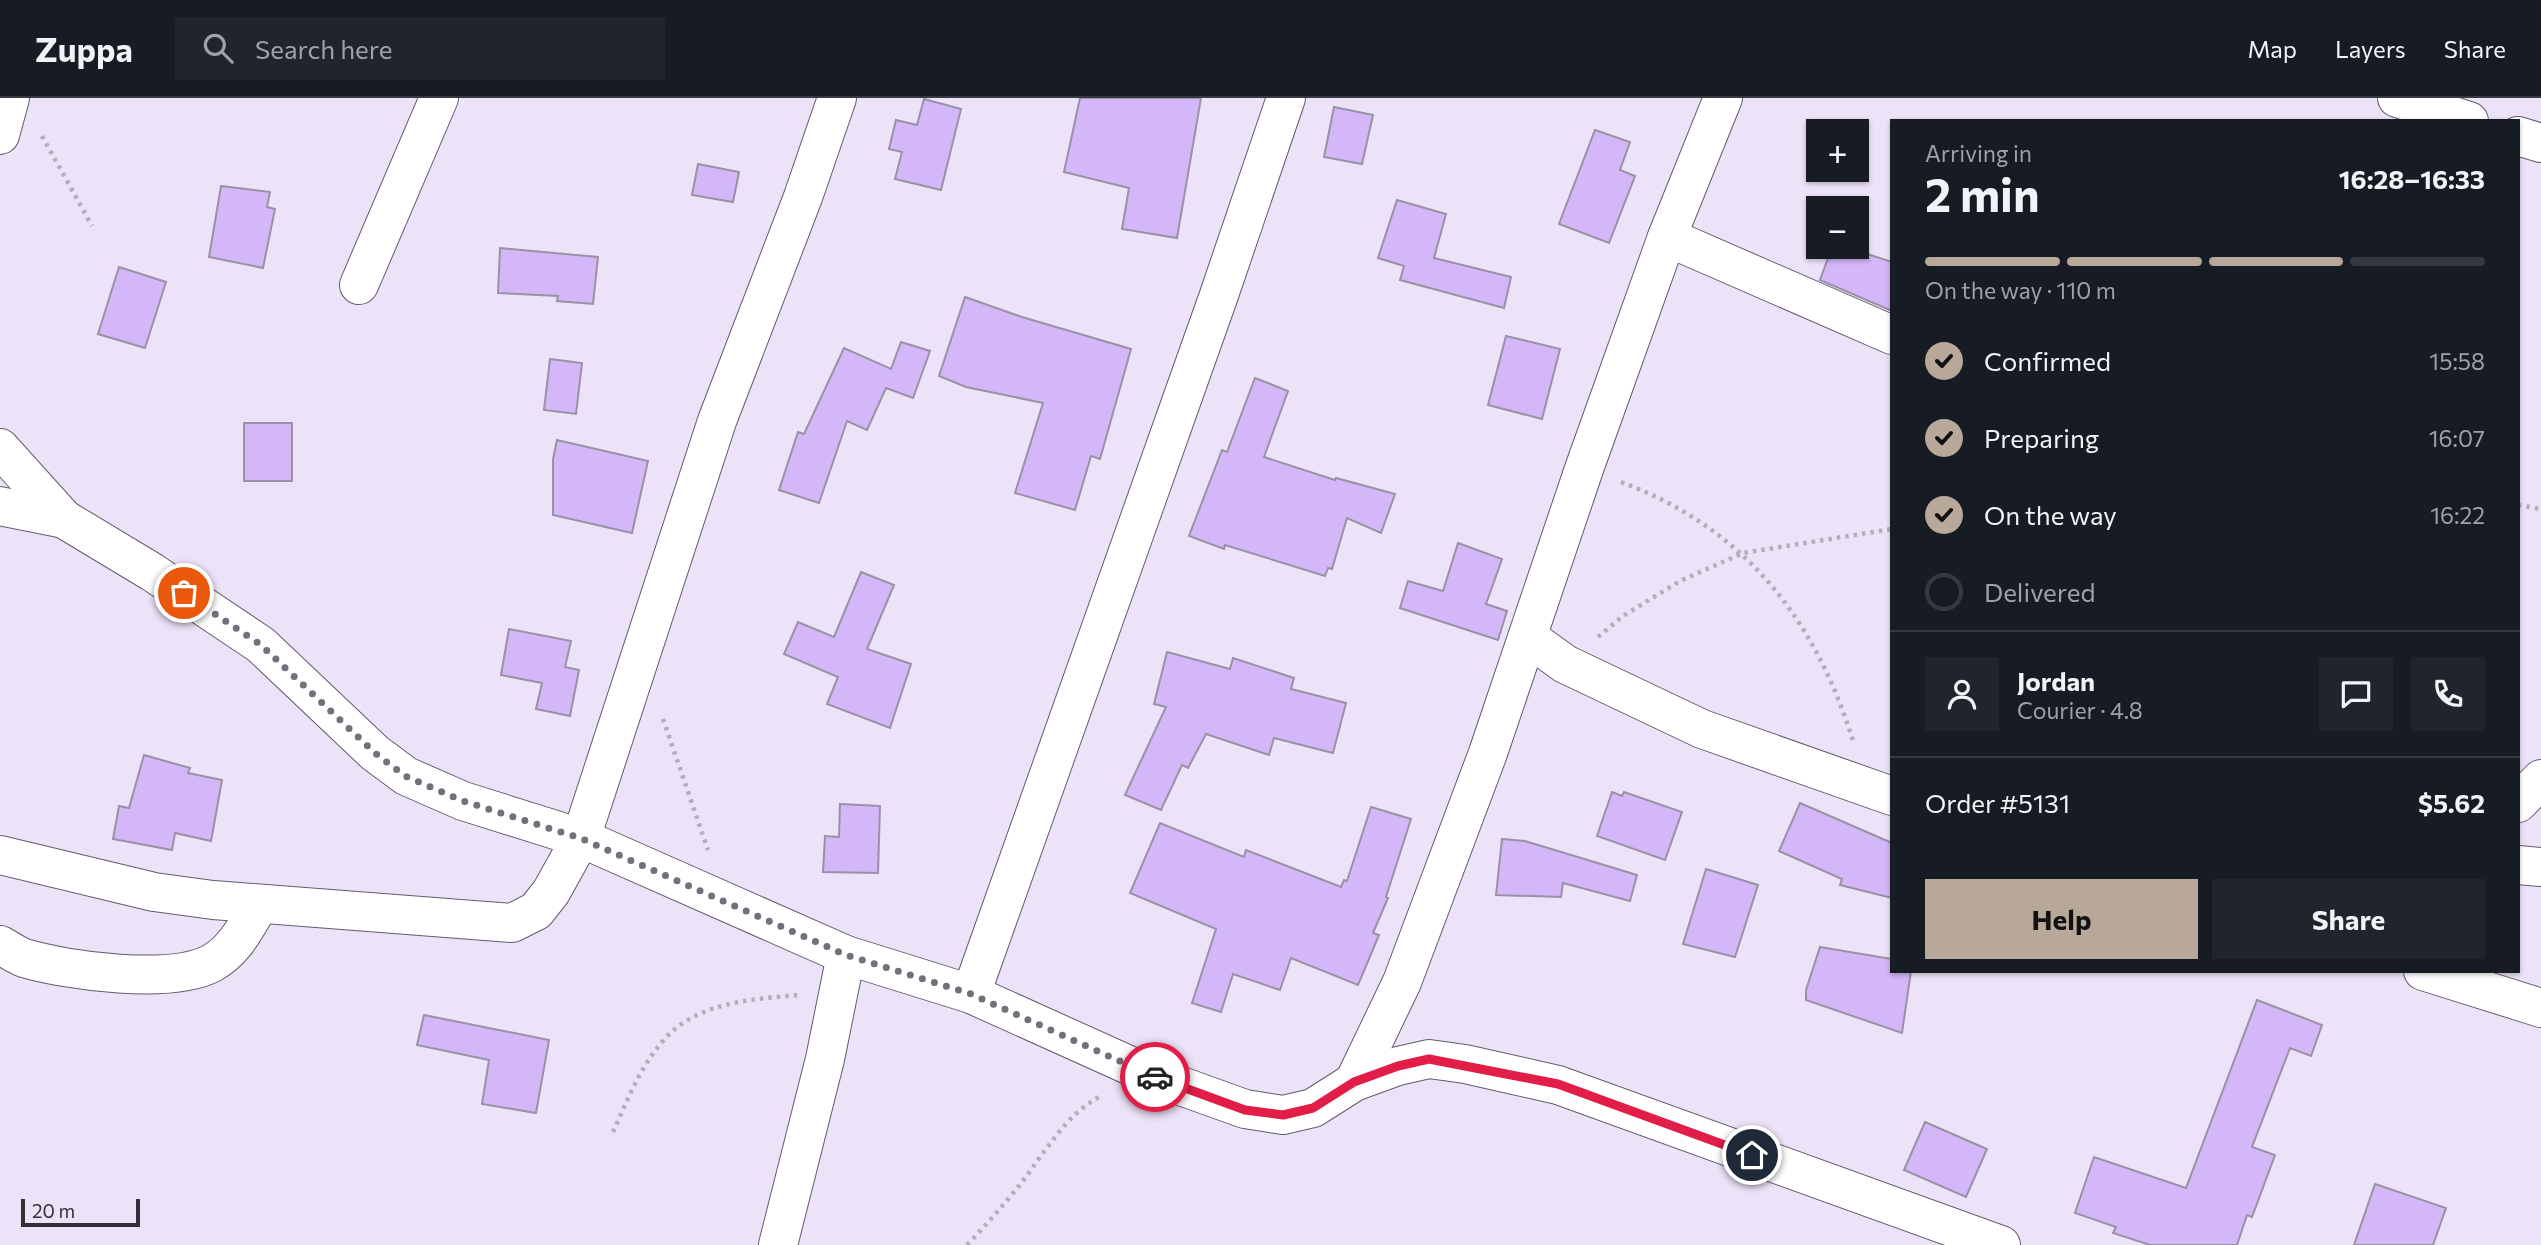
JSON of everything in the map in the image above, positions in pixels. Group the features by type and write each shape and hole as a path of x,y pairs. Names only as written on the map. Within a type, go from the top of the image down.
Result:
{"street":[{"path":"0,135 10,98"},
{"path":"359,285 439,98"},
{"path":"0,855 153,892 260,905 512,923 536,911 551,892 580,838 717,421 803,197 837,98"},
{"path":"971,994 1219,295 1286,98"},
{"path":"1354,1082 1402,982 1529,638 1584,469 1667,237 1723,98"},
{"path":"2397,98 2463,119"},
{"path":"2520,137 2541,143"},
{"path":"1667,237 1890,334"},
{"path":"0,449 64,519 152,572 261,645 375,753 405,776 463,801 580,838 734,907 842,973 971,994 1153,1076 1245,1110 1283,1115 1313,1108 1354,1082 1398,1066 1429,1059 1558,1084 2001,1245"},
{"path":"0,506 64,519"},
{"path":"1529,638 1565,664 1702,729 1880,792"},
{"path":"2520,801 2541,779"},
{"path":"2520,865 2541,867"},
{"path":"0,946 23,957 76,968 137,975 190,972 213,962 237,943 260,905"},
{"path":"778,1245 825,1059 842,973"},
{"path":"2429,973 2541,1008"}],"path":[{"path":"39,131 92,226"},
{"path":"1584,469 1650,493 1707,525 1743,553 1782,595 1811,640 1880,792"},
{"path":"2520,505 2541,509"},
{"path":"1565,664 1623,616 1680,581 1743,553 1890,529"},
{"path":"661,711 696,820 734,907"},
{"path":"613,1132 639,1077 663,1039 696,1015 842,973"},
{"path":"967,1245 1086,1104 1110,1091 1153,1076"}],"building":[{"path":"1080,98 1201,98 1177,238 1122,229 1129,188 1064,172"},
{"path":"924,99 961,109 941,190 895,179 902,152 889,149 896,120 917,125"},
{"path":"1334,107 1373,115 1362,164 1324,157"},
{"path":"1595,130 1630,142 1620,170 1635,176 1609,243 1559,224"},
{"path":"698,164 739,172 733,202 692,195"},
{"path":"221,186 270,192 267,207 275,209 263,268 209,257"},
{"path":"1397,200 1446,214 1434,258 1511,277 1504,308 1400,280 1404,266 1378,258"},
{"path":"500,248 598,257 593,304 557,301 558,296 498,293"},
{"path":"1869,254 1890,261 1890,310 1820,280 1828,259 1869,259"},
{"path":"119,267 166,282 145,348 98,334"},
{"path":"965,297 1131,349 1100,459 1091,456 1075,510 1015,493 1043,403 966,387 939,376"},
{"path":"1506,336 1560,349 1542,419 1488,405"},
{"path":"901,342 930,351 913,398 886,388 867,430 847,421 819,503 779,490 798,432 804,434 844,348 891,369"},
{"path":"550,359 582,363 576,414 544,410"},
{"path":"1255,378 1288,391 1264,457 1335,480 1336,478 1395,494 1381,533 1347,518 1332,569 1328,568 1325,576 1225,545 1224,549 1189,536 1222,450 1227,452"},
{"path":"244,423 292,423 292,481 244,481"},
{"path":"557,440 648,461 632,533 553,515 553,459"},
{"path":"1458,543 1502,559 1486,604 1507,611 1498,640 1400,608 1408,581 1443,591"},
{"path":"861,572 894,585 867,649 911,664 890,728 827,704 838,677 784,654 798,622 834,637"},
{"path":"509,629 571,641 565,667 579,670 570,716 536,709 542,683 501,675"},
{"path":"1167,652 1230,669 1233,658 1294,678 1291,689 1346,703 1333,753 1274,738 1269,755 1206,734 1188,768 1182,765 1161,810 1125,795 1166,707 1154,704"},
{"path":"144,755 190,768 188,773 222,780 211,841 175,833 172,850 113,839 119,806 129,808"},
{"path":"1612,792 1622,796 1624,792 1682,812 1665,860 1597,836"},
{"path":"1800,803 1890,842 1890,898 1840,885 1842,879 1779,851"},
{"path":"840,804 880,806 878,873 823,872 825,836 839,837"},
{"path":"1371,807 1411,819 1386,897 1388,898 1373,933 1379,935 1358,985 1291,958 1280,990 1233,974 1221,1012 1192,1003 1216,929 1130,893 1160,823 1244,857 1246,850 1341,887 1344,880 1347,881"},
{"path":"1502,839 1525,841 1637,875 1630,901 1563,883 1561,897 1496,895"},
{"path":"1706,869 1758,885 1735,957 1683,944"},
{"path":"1820,947 1890,959 1890,973 1911,973 1902,1033 1806,1000 1806,990"},
{"path":"2257,1000 2322,1025 2311,1056 2290,1048 2252,1147 2275,1155 2252,1217 2247,1215 2237,1245 2150,1245 2113,1233 2116,1227 2075,1213 2094,1157 2186,1188"},
{"path":"424,1015 549,1040 536,1113 482,1104 489,1060 417,1045"},
{"path":"1925,1122 1987,1149 1966,1197 1904,1170"},
{"path":"2375,1184 2446,1208 2433,1245 2354,1245"}],"way so far":[{"path":"184,593 261,645 375,753 405,776 463,801 580,838 846,955 971,994 1155,1077"}],"route":[{"path":"1155,1077 1245,1110 1283,1115 1313,1108 1354,1082 1398,1066 1429,1059 1558,1084 1752,1155"}]}
